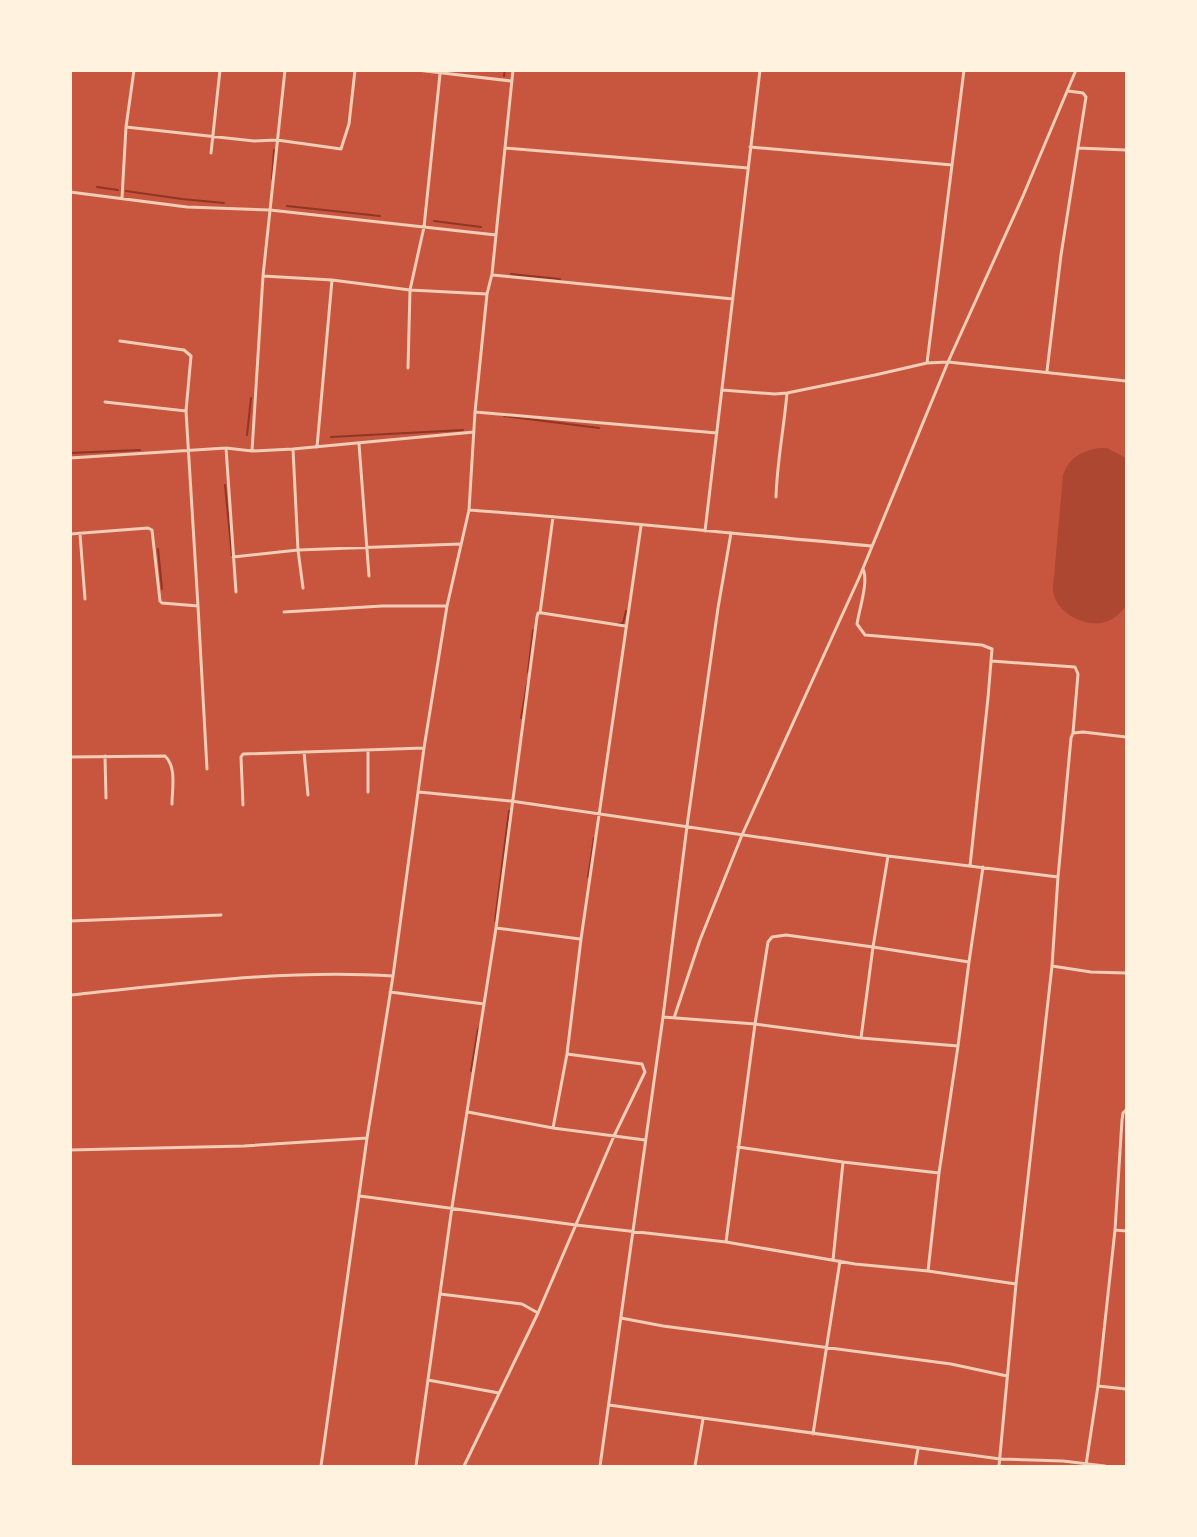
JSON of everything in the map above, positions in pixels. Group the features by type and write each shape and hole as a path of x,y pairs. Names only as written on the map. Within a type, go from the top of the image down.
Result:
{"street":[{"path":"122,198 126,127 134,70"},
{"path":"211,153 220,70"},
{"path":"252,451 263,276 285,70"},
{"path":"126,127 254,141 277,140 341,149 349,124 355,70"},
{"path":"417,70 512,81"},
{"path":"321,1467 424,748 447,606 469,510 475,411 513,70"},
{"path":"705,531 760,70"},
{"path":"927,363 964,70"},
{"path":"675,1018 700,940 742,835 863,568 948,362 1023,196 1076,70"},
{"path":"408,368 410,290 424,227 440,74"},
{"path":"1047,371 1061,255 1086,96 1067,91"},
{"path":"750,147 952,165"},
{"path":"505,148 748,168"},
{"path":"1078,148 1126,150"},
{"path":"70,192 187,207 270,210 496,235"},
{"path":"492,274 733,299"},
{"path":"263,276 332,280 410,290 487,294"},
{"path":"317,447 332,280"},
{"path":"120,341 184,350 190,353 186,411 207,769"},
{"path":"722,390 787,393 927,363 948,362 1126,381"},
{"path":"776,497 787,393"},
{"path":"105,402 186,411"},
{"path":"475,411 717,433"},
{"path":"70,458 226,448 252,451 293,449 474,432"},
{"path":"359,444 369,576"},
{"path":"226,448 236,592"},
{"path":"293,449 298,550 303,588"},
{"path":"469,510 872,546"},
{"path":"416,1467 452,1207 496,928 537,617 540,613 553,517"},
{"path":"553,1128 567,1054 581,939 641,526"},
{"path":"70,534 148,528 152,530 159,601 198,606"},
{"path":"600,1467 719,598 732,533"},
{"path":"80,534 85,599"},
{"path":"233,557 367,546 460,544"},
{"path":"863,568 866,574 865,584 857,624 865,635 982,645 992,649 970,866"},
{"path":"284,612 382,606 447,606"},
{"path":"540,613 625,626"},
{"path":"992,661 1075,667 1078,674 1058,877 1052,966 1016,1284 999,1467"},
{"path":"1073,733 1126,737"},
{"path":"243,805 241,757 243,754 424,748"},
{"path":"368,751 368,792"},
{"path":"304,752 308,795"},
{"path":"105,756 106,798"},
{"path":"70,757 165,756 170,760 172,769 172,804"},
{"path":"419,792 512,801 888,856 1058,877"},
{"path":"861,1038 888,856"},
{"path":"928,1271 939,1173 983,867"},
{"path":"70,921 220,915"},
{"path":"496,928 581,939"},
{"path":"726,1242 766,949 772,937 786,935 969,962"},
{"path":"1052,966 1091,972 1126,973"},
{"path":"70,995 258,978 351,973 393,976"},
{"path":"390,992 484,1004"},
{"path":"663,1017 755,1024 861,1038 958,1046"},
{"path":"464,1467 538,1313 614,1136 645,1072 642,1064 567,1054"},
{"path":"1086,1465 1098,1386 1114,1230 1122,1120 1126,1110"},
{"path":"468,1112 553,1128 645,1140"},
{"path":"70,1150 244,1146 367,1138"},
{"path":"738,1148 939,1173"},
{"path":"833,1260 843,1162"},
{"path":"360,1196 576,1225 726,1242 833,1260 1016,1284"},
{"path":"1114,1230 1126,1231"},
{"path":"813,1434 840,1261"},
{"path":"440,1293 522,1304 538,1313"},
{"path":"620,1317 663,1326 951,1364 1007,1376"},
{"path":"428,1380 499,1393"},
{"path":"1098,1386 1126,1389"},
{"path":"609,1405 918,1449 1000,1459 1063,1461 1105,1467"},
{"path":"695,1467 703,1419"},
{"path":"915,1467 918,1449"}],"shaded area":[{"path":"1100,448 1107,448 1126,458 1126,606 1111,620 1090,623 1072,617 1058,605 1053,588 1063,475 1077,456"}],"waterway":[{"path":"504,76 505,70"},
{"path":"272,179 274,150"},
{"path":"97,187 118,190"},
{"path":"126,191 224,203"},
{"path":"287,206 380,216"},
{"path":"434,221 481,227"},
{"path":"511,274 560,279"},
{"path":"247,435 251,398"},
{"path":"504,416 599,428"},
{"path":"331,437 463,430"},
{"path":"70,453 140,450"},
{"path":"225,485 232,557"},
{"path":"158,549 162,589"},
{"path":"618,624 623,623 626,611"},
{"path":"528,672 533,630"},
{"path":"521,718 527,684"},
{"path":"495,921 509,811"},
{"path":"588,877 594,838"},
{"path":"471,1071 478,1029"}]}
